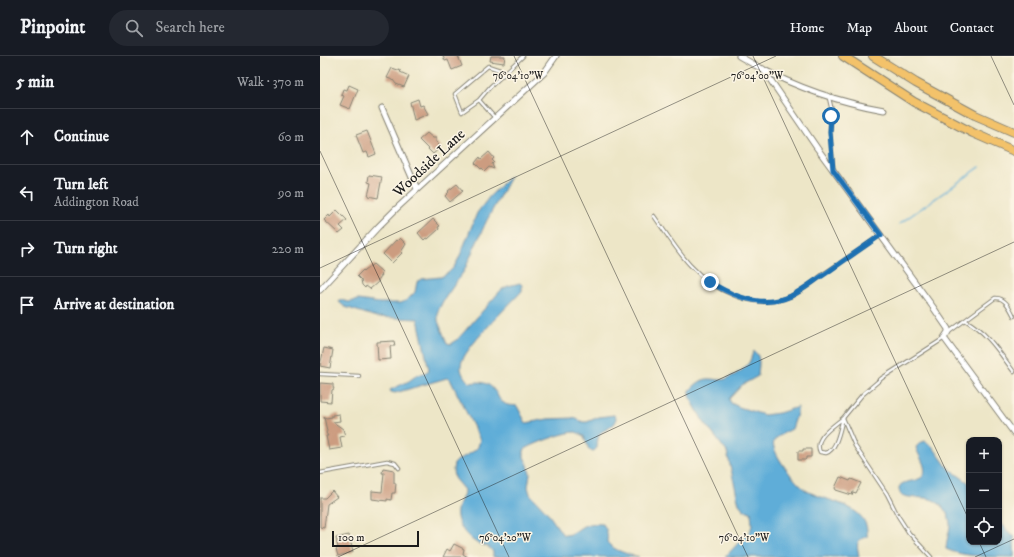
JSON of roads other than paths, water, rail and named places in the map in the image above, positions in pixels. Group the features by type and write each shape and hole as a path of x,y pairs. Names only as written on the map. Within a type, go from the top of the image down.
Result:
{"main road":[{"path":"843,56 914,102 974,134 1014,151"},
{"path":"873,56 916,83 968,112 1014,132"}],"street":[{"name":"Woodside Lane","path":"320,290 378,227 417,189 544,73 556,56"},
{"path":"739,56 794,84 829,97 884,110"},
{"path":"763,69 833,170 933,307 948,329 948,332 944,338 1014,433"},
{"path":"382,108 417,189"}],"lane":[{"path":"506,72 488,66 455,94 462,112 479,100 490,87 506,72 523,56"},
{"path":"829,97 832,111 830,132 833,170"},
{"path":"479,100 495,118"},
{"path":"654,216 685,260 700,274 720,289 734,295 759,302 781,300 798,292 881,235"},
{"path":"948,332 991,300 999,298 1005,301 1014,316"},
{"path":"965,320 977,327 988,337 1014,372"},
{"path":"844,418 832,450 826,453 820,452 818,445 821,437 844,418 862,395 882,378 944,338"},
{"path":"320,374 359,376"},
{"path":"844,418 855,446 887,494 898,516 909,533 931,557"},
{"path":"320,474 387,461 395,463 399,468"}],"water":[{"path":"511,175 486,222 464,271 443,301 438,311 438,321 447,343 451,344 457,340 501,290 508,286 520,283 522,285 522,291 487,327 469,349 463,358 461,365 462,373 470,383 480,382 486,384 492,387 502,402 507,405 517,406 526,423 548,419 574,418 587,422 599,417 614,415 616,417 615,423 600,434 597,448 594,451 589,450 584,436 577,432 564,434 549,439 524,450 524,457 530,473 528,487 530,494 547,512 563,535 570,534 585,525 603,524 607,532 607,542 613,548 639,557 493,557 493,552 490,548 471,539 464,532 458,521 457,509 463,497 464,490 454,478 453,470 454,464 474,451 478,447 480,440 450,379 447,378 395,393 391,392 390,390 429,370 418,319 376,317 345,307 339,302 340,300 349,302 358,300 379,303 401,303 407,300 415,292 417,282 421,279 441,277 448,273 454,267 459,258 477,213 490,196"},
{"path":"754,351 759,359 758,376 742,385 729,399 731,403 764,415 779,413 798,407 792,429 779,436 774,441 776,452 791,476 803,488 815,495 846,506 855,511 862,518 866,526 867,537 859,541 859,557 725,557 750,531 752,526 751,512 744,510 739,504 727,452 703,421 690,397 690,390 702,380 723,380 731,377 748,364"},
{"path":"925,441 933,447 948,468 966,481 966,545 1002,545 1002,524 1014,536 1014,557 969,555 946,549 950,524 944,509 934,500 901,495 899,489 903,483 918,479 924,474 924,467 916,447"}],"waterway":[{"path":"899,224 980,167"}]}
